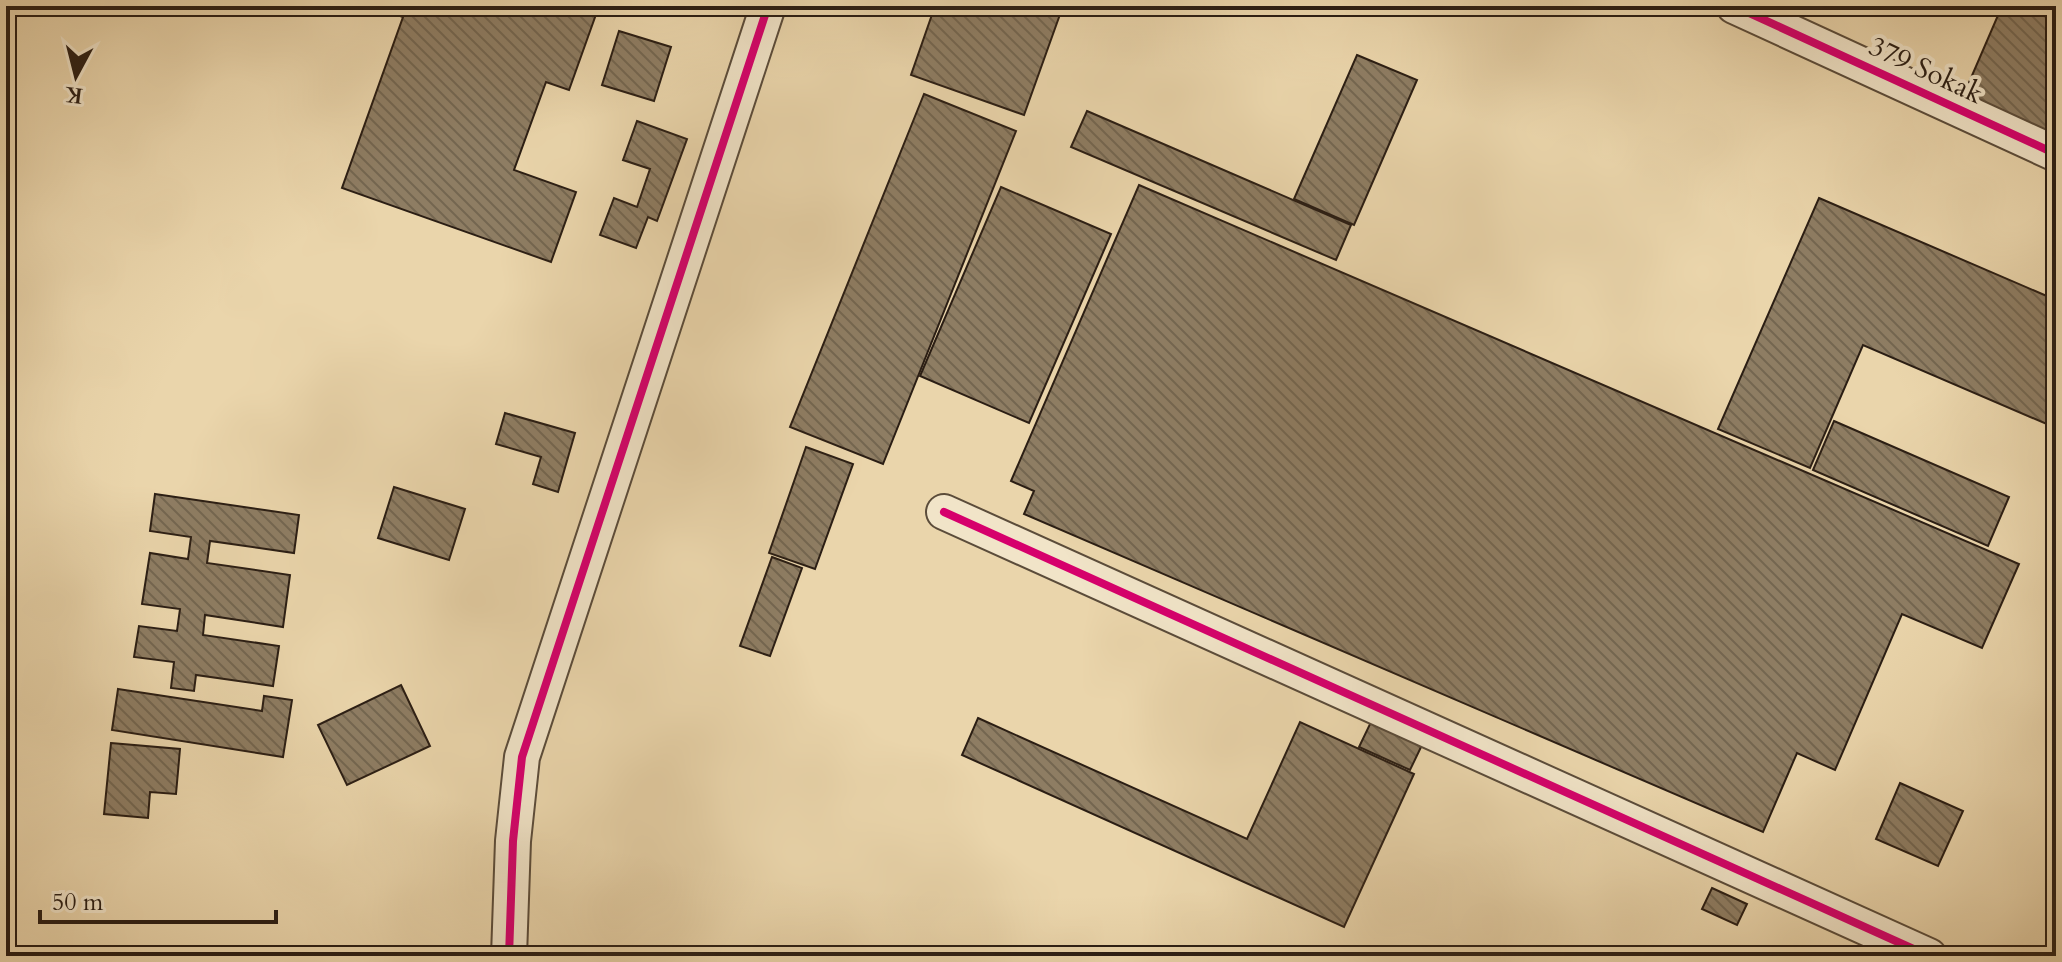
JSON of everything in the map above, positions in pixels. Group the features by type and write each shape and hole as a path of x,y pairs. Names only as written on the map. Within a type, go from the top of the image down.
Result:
{"street":[{"path":"509,956 513,841 522,757 768,6"},
{"name":"379 Sokak","path":"1734,6 2056,154"},
{"path":"944,512 1929,956"}],"building":[{"path":"372,6 599,6 569,90 546,82 514,170 576,192 551,262 342,188 403,17"},
{"path":"935,6 1063,6 1024,115 911,75"},
{"path":"2002,6 2044,6 2056,11 2056,142 1961,101"},
{"path":"619,31 671,47 654,101 602,85"},
{"path":"1357,55 1417,80 1354,225 1294,199"},
{"path":"924,94 1016,131 883,464 790,427"},
{"path":"1087,111 1351,225 1336,260 1071,147"},
{"path":"637,121 687,139 657,221 648,217 636,248 600,235 614,198 637,207 650,169 623,160"},
{"path":"1139,185 2019,564 1982,648 1902,614 1835,770 1797,753 1763,832 1024,514 1034,491 1011,481"},
{"path":"1001,187 1111,234 1029,423 920,376"},
{"path":"1819,198 2056,300 2056,428 1863,345 1810,468 1718,429"},
{"path":"505,413 575,433 558,492 533,484 541,457 496,444"},
{"path":"1834,421 2009,497 1988,546 1813,470"},
{"path":"806,447 853,464 815,569 769,553"},
{"path":"394,487 465,509 449,560 378,538"},
{"path":"155,494 299,515 294,553 210,541 207,563 290,575 283,627 205,615 203,635 279,646 273,686 196,675 194,691 171,688 174,662 134,657 139,626 177,631 180,609 142,604 150,553 188,559 191,537 150,531"},
{"path":"772,557 802,568 770,656 740,646"},
{"path":"401,685 430,746 347,785 318,725"},
{"path":"118,689 262,711 264,696 292,700 283,757 112,730"},
{"path":"978,718 1247,839 1300,722 1414,774 1344,927 962,755"},
{"path":"1371,722 1422,745 1410,770 1359,747"},
{"path":"111,743 180,749 176,794 150,792 148,818 104,814"},
{"path":"1900,783 1963,811 1938,866 1876,839"},
{"path":"1712,888 1747,904 1737,925 1702,909"}],"cycle path":[{"path":"509,956 513,841 522,757 768,6"},
{"path":"1734,6 2056,154"},
{"path":"944,512 1929,956"}]}
